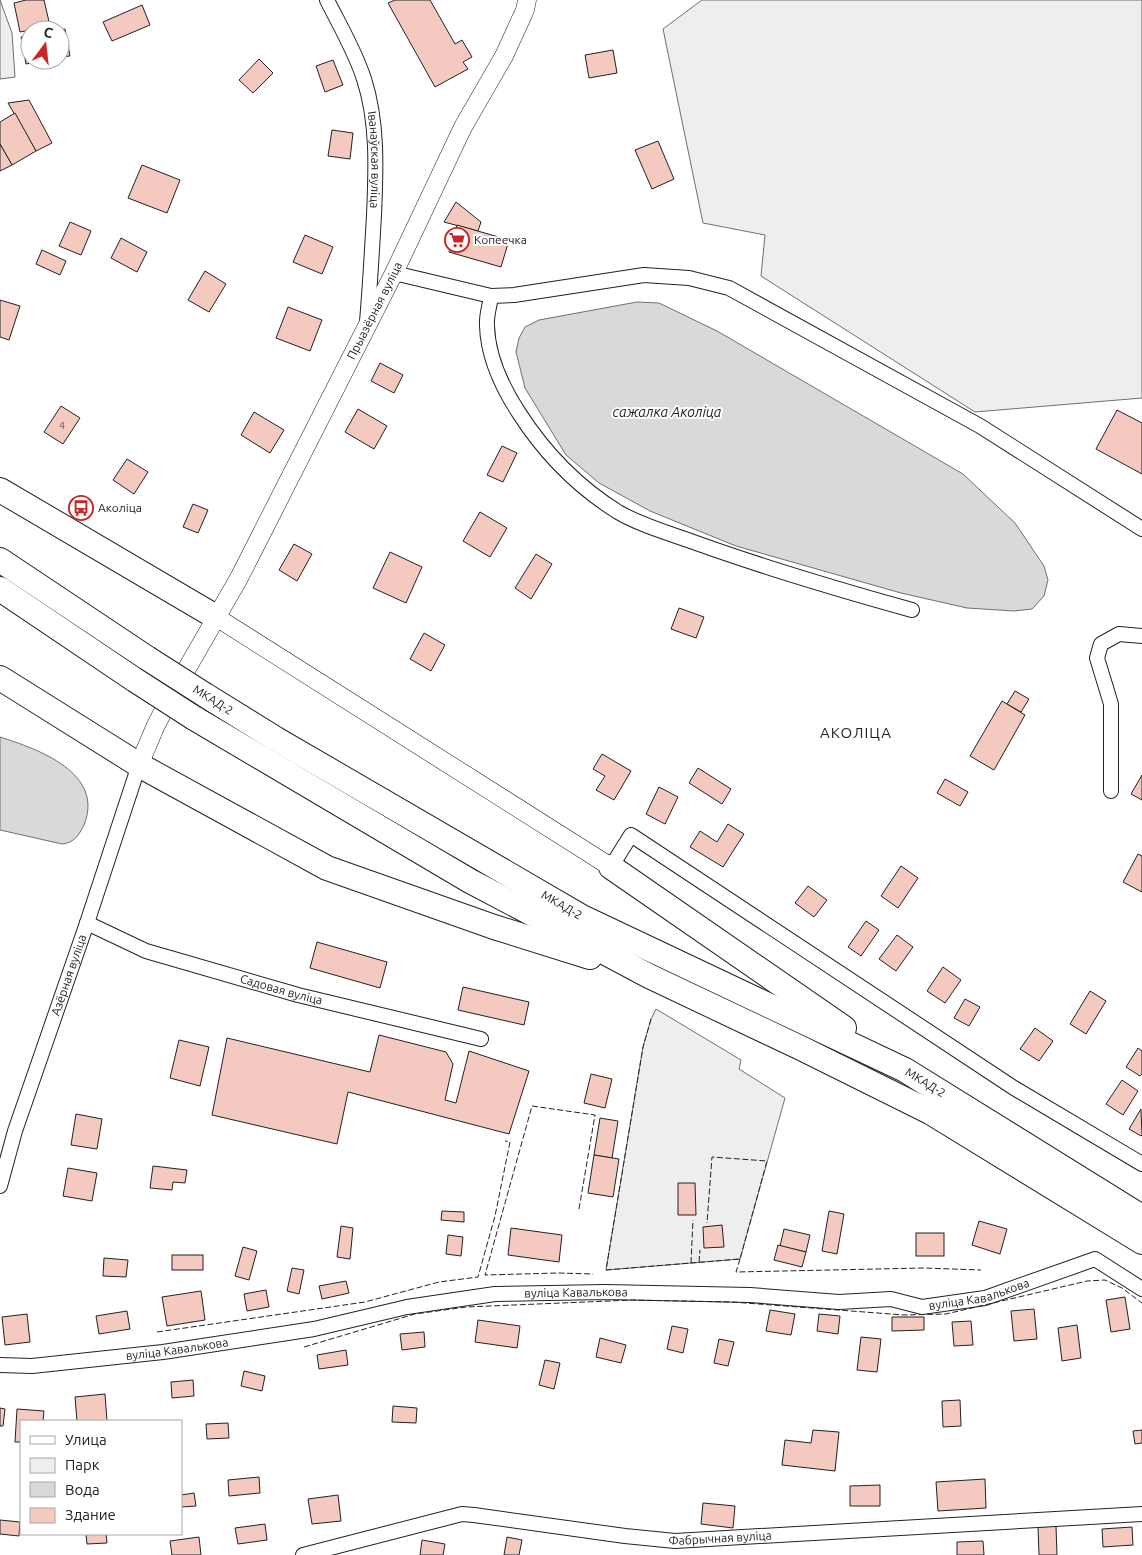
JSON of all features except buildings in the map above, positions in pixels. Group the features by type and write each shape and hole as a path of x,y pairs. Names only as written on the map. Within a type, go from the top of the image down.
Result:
{"highway":[{"path":"0,490 216,618"},
{"name":"МКАД-2","path":"0,560 147,658 276,739 582,917 905,1070 1142,1217"},
{"path":"0,589 134,680 194,718 470,881 649,976 930,1112 1142,1242"},
{"path":"0,678 139,765 327,868 494,927 649,976"},
{"path":"611,867 905,1070"}],"street":[{"name":"Іванаўская вуліца","path":"326,0 355,54 372,109 375,148 375,189 366,328"},
{"name":"Прыазёрная вуліца","path":"139,765 165,708 239,578 394,273 463,127 504,56 528,0"},
{"path":"394,273 491,296 514,296 644,275 689,278 729,288 980,426 1142,529"},
{"path":"491,296 486,324 490,353 505,390 529,428 555,459 585,489 619,512 653,527 744,560 912,610"},
{"path":"216,618 611,867 631,835 1014,1088 1142,1164"},
{"path":"1111,791 1111,704 1097,658 1101,644 1119,634 1142,636"},
{"name":"Азёрная вуліца","path":"0,1186 15,1131 139,765"},
{"name":"Садовая вуліца","path":"87,923 146,951 298,995 481,1039"},
{"name":"вуліца Кавалькова","path":"0,1365 32,1366 163,1352 314,1329 415,1306 495,1294 605,1292 712,1294 839,1302 891,1299 922,1308 985,1298 1095,1259 1142,1289"},
{"name":"Фабрычная вуліца","path":"303,1555 462,1514 644,1539 675,1541 1142,1514"}],"green space":[{"path":"0,0 12,33 15,77 0,79"},
{"path":"702,0 1142,0 1142,398 975,412 761,276 765,235 703,223 663,29"},
{"path":"656,1009 741,1060 739,1069 785,1098 740,1259 606,1270 643,1047"}],"water":[{"name":"сажалка Аколіца","path":"637,302 659,303 717,331 963,474 1015,523 1044,566 1048,580 1044,596 1032,609 1014,611 967,608 901,593 736,546 650,511 599,483 566,455 525,388 516,352 519,338 525,327 539,320"},
{"path":"0,737 49,756 77,777 85,791 88,807 84,825 73,840 62,844 0,830"}],"fence":[{"path":"651,1019 643,1047 606,1270 740,1259 767,1161 712,1157 707,1223"},
{"path":"579,1209 595,1115 532,1106 485,1275 593,1274"},
{"path":"157,1332 365,1302 439,1282 478,1277 495,1216 510,1142 505,1141"},
{"path":"691,1263 693,1220"},
{"path":"699,1262 700,1250"},
{"path":"740,1259 736,1272 924,1268 981,1270"},
{"path":"304,1347 415,1314 466,1307 633,1300 732,1302 904,1315 946,1314 1087,1281 1105,1280 1122,1288 1142,1303"}],"place":[{"name":"Копеечка","path":"457,240"},
{"name":"Аколіца","path":"81,508"}],"district":[{"name":"АКОЛІЦА","path":"856,733"}]}
